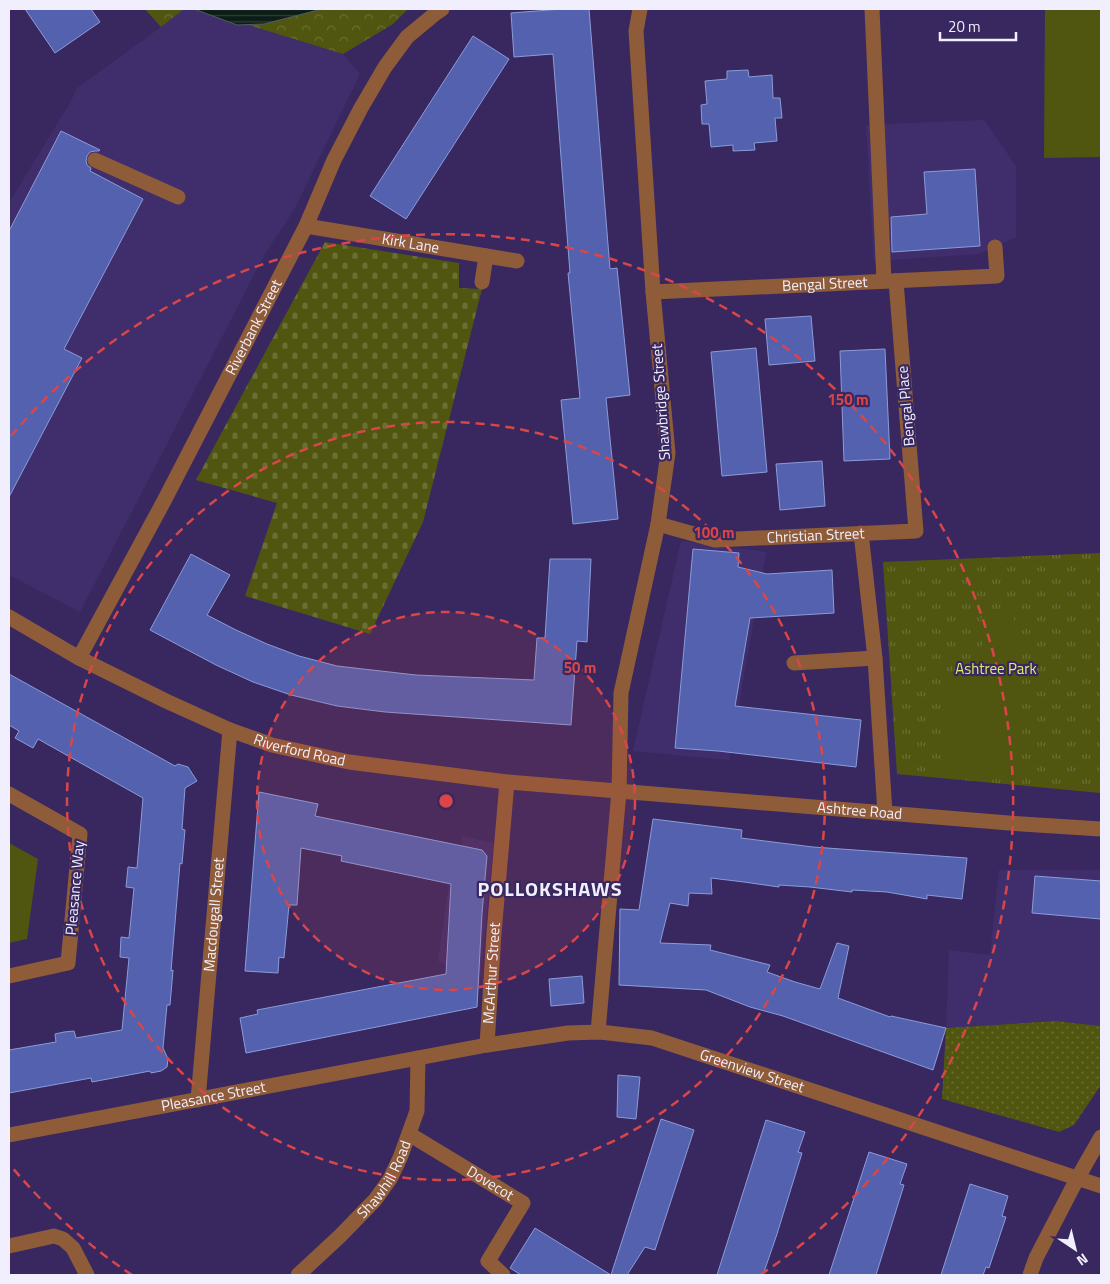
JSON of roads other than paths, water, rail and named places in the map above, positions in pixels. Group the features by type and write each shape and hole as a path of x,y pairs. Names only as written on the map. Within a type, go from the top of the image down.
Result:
{"street":[{"name":"Riverbank Street","path":"79,658 164,501 306,226 334,160 361,108 407,37 442,9"},
{"name":"Shawbridge Street","path":"598,1032 619,791 621,693 658,524 668,453 653,292 636,31 640,9"},
{"name":"Bengal Place","path":"872,9 890,281 916,530"},
{"path":"95,160 178,197"},
{"name":"Kirk Lane","path":"306,226 517,262"},
{"name":"Bengal Street","path":"653,292 996,276 995,247"},
{"path":"482,282 486,256"},
{"name":"Christian Street","path":"658,524 714,540 916,530"},
{"path":"861,533 875,658 884,813"},
{"name":"Riverford Road","path":"9,617 79,658 166,701 230,730 272,745 349,762 507,782 619,791"},
{"path":"794,663 875,658"},
{"name":"Macdougall Street","path":"198,1100 230,730"},
{"name":"McArthur Street","path":"486,1044 507,782"},
{"name":"Ashtree Road","path":"619,791 1101,829"},
{"name":"Pleasance Way","path":"9,794 80,834 68,963 9,976"},
{"name":"Greenview Street","path":"418,1058 486,1044 568,1033 598,1032 652,1038 1101,1186"},
{"name":"Pleasance Street","path":"9,1135 418,1058"},
{"name":"Shawhill Road","path":"298,1275 375,1200 390,1180 417,1111 418,1058"},
{"name":"Dovecot","path":"409,1134 523,1203 488,1261 503,1275"},
{"path":"1030,1275 1036,1258 1076,1179 1101,1137"},
{"path":"9,1246 54,1236 63,1239 73,1248 87,1275"}],"district":[{"name":"POLLOKSHAWS","path":"550,889"}],"park label":[{"name":"Ashtree Park","path":"996,669"}]}
